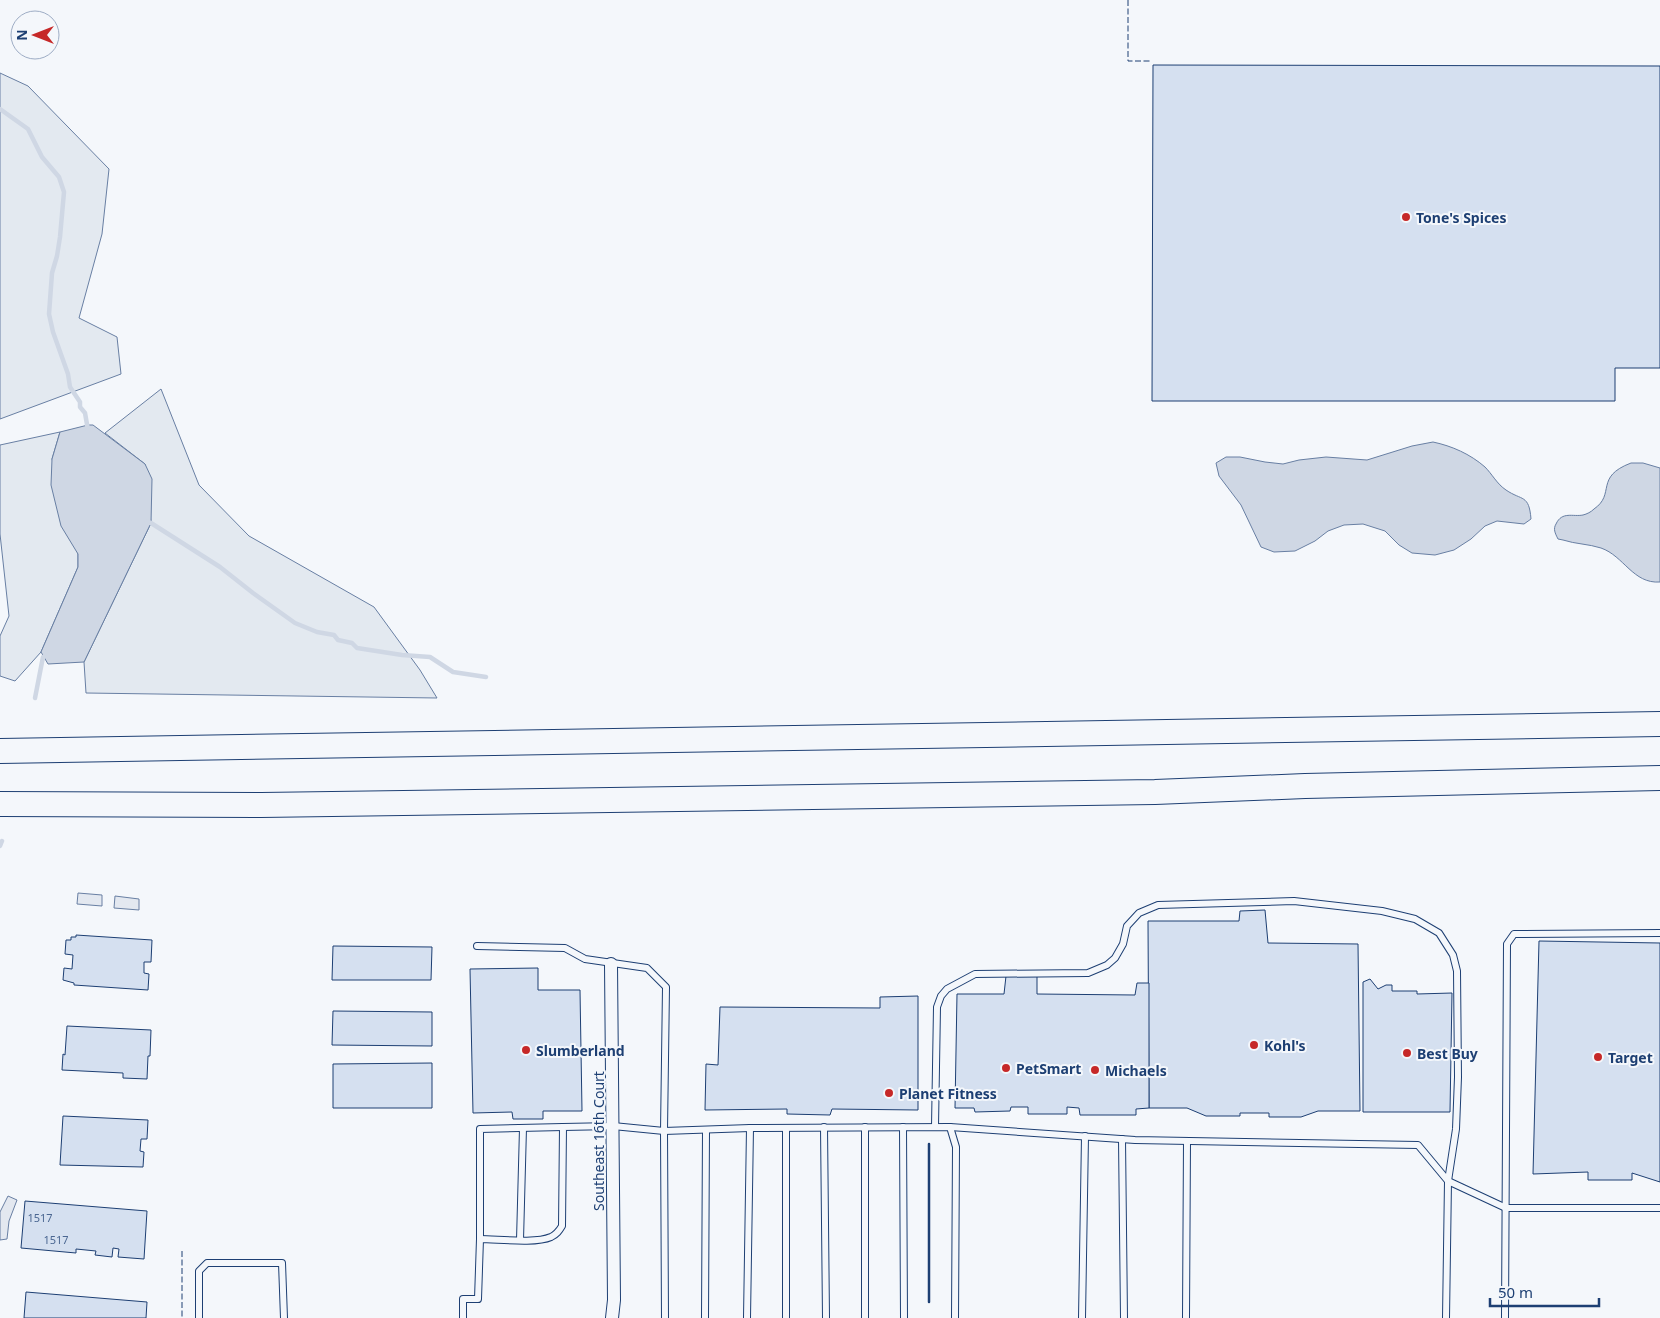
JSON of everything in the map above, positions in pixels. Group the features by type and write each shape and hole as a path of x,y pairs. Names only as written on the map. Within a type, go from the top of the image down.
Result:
{"highway":[{"path":"0,751 1660,724"},
{"path":"0,804 260,806 1105,793 1304,786 1660,778"}],"street":[{"name":"Southeast 16th Court","path":"612,964 614,1300 612,1318"}],"lane":[{"path":"935,1127 938,1007 941,996 952,986 975,974 1088,973 1107,965 1115,958 1123,944 1127,926 1139,913 1158,905 1294,901 1382,911 1415,919 1439,933 1452,955 1457,971 1458,1078 1456,1129 1448,1181 1446,1318"},
{"path":"1505,1318 1507,944 1514,934 1660,933"},
{"path":"478,946 565,948 585,959 647,968 666,988 664,1131 665,1318"},
{"path":"463,1318 463,1299 478,1299 480,1129 613,1126 664,1131 750,1128 950,1127 1122,1139 1418,1145 1448,1181 1506,1208 1660,1208"},
{"path":"480,1238 536,1240 550,1238 558,1233 562,1226 563,1127"},
{"path":"824,1127 826,1318"},
{"path":"864,1318 865,1127"},
{"path":"903,1127 904,1318"},
{"path":"950,1127 956,1147 955,1318"},
{"path":"520,1240 523,1128"},
{"path":"748,1318 750,1128"},
{"path":"786,1128 786,1318"},
{"path":"706,1130 706,1318"},
{"path":"1082,1318 1085,1136"},
{"path":"1122,1139 1124,1318"},
{"path":"1186,1318 1187,1141"},
{"path":"200,1318 198,1271 207,1263 282,1263 284,1318"}],"shaded area":[{"path":"0,73 28,86 109,169 102,234 79,318 117,337 121,374 0,419"},
{"path":"161,389 199,485 249,536 374,607 420,670 437,698 86,693 84,662 151,523 145,464 105,433"},
{"path":"93,425 145,464 152,479 151,523 84,662 48,664 41,652 78,567 78,554 61,526 51,485 52,459 60,432"},
{"path":"60,432 52,459 78,554 78,567 41,652 15,681 0,676 0,636 9,616 0,534 0,445"},
{"path":"1433,442 1460,451 1479,462 1503,488 1524,499 1528,505 1531,519 1524,524 1497,521 1485,526 1471,539 1454,550 1435,555 1412,553 1399,545 1385,531 1363,524 1344,525 1328,531 1315,541 1295,551 1274,552 1261,547 1241,505 1219,476 1216,463 1226,457 1240,457 1283,464 1326,457 1367,460 1412,446"},
{"path":"1631,463 1643,463 1660,468 1660,582 1643,579 1616,557 1601,548 1558,539 1555,531 1555,526 1561,517 1583,515 1593,510 1604,497 1609,480 1613,474"},
{"path":"78,893 102,895 102,906 77,904"},
{"path":"115,896 139,899 139,910 114,908"},
{"path":"8,1196 17,1200 9,1221 7,1239 0,1240 0,1212"}],"building":[{"name":"Tone's Spices","path":"1153,65 1660,66 1660,368 1615,368 1615,401 1152,401"},
{"name":"Kohl's","path":"1265,910 1268,943 1358,944 1360,1111 1318,1111 1301,1117 1269,1117 1269,1113 1240,1113 1240,1116 1206,1116 1187,1108 1149,1108 1148,921 1239,921 1240,911"},
{"path":"76,935 152,940 151,962 144,962 144,973 149,974 148,990 74,985 74,983 63,980 64,968 72,969 73,955 65,954 66,940 71,940 71,937 76,937"},
{"name":"Target","path":"1539,941 1660,943 1660,1182 1632,1173 1632,1180 1588,1180 1588,1172 1533,1174"},
{"path":"333,946 432,947 431,980 332,980"},
{"name":"Slumberland","path":"538,968 538,990 580,990 582,1111 543,1111 543,1119 513,1119 512,1112 473,1113 470,969"},
{"path":"1006,976 1037,976 1037,994 1135,995 1137,983 1149,983 1149,1108 1136,1109 1136,1115 1080,1115 1079,1108 1067,1107 1067,1114 1028,1114 1028,1107 1011,1107 1010,1111 975,1112 974,1108 955,1108 957,994 1004,994"},
{"name":"Best Buy","path":"1370,979 1378,989 1386,985 1392,985 1392,991 1417,991 1417,994 1452,993 1450,1112 1363,1112 1363,982"},
{"path":"918,996 918,1110 832,1109 830,1115 787,1114 787,1109 705,1110 706,1064 718,1065 720,1007 880,1008 880,997"},
{"path":"333,1011 432,1012 432,1046 332,1045"},
{"path":"67,1026 151,1030 147,1079 123,1078 123,1073 62,1070"},
{"path":"432,1063 432,1108 333,1108 333,1064"},
{"path":"63,1116 148,1120 147,1139 141,1139 140,1151 144,1152 143,1167 60,1165"},
{"path":"25,1201 147,1211 144,1259 118,1257 119,1249 113,1248 112,1257 95,1255 96,1251 76,1249 76,1253 21,1248"},
{"path":"26,1292 147,1302 146,1318 24,1318"}],"waterway":[{"path":"0,109 28,129 42,157 59,177 64,192 60,237 52,273 49,314 53,332 68,374 70,387 85,413 88,430"},
{"path":"147,522 220,567 295,623 317,632 334,635 338,640 352,643 357,648 430,657 453,672 486,677"},
{"path":"35,698 43,657 47,655"},
{"path":"0,846 2,841"}],"fence":[{"path":"1128,0 1128,61 1152,61"},
{"path":"182,1251 182,1318"}],"wall":[{"path":"929,1144 929,1302"}],"place":[{"name":"Tone's Spices","path":"1406,217"},
{"name":"Kohl's","path":"1254,1045"},
{"name":"Slumberland","path":"526,1050"},
{"name":"Best Buy","path":"1407,1053"},
{"name":"Target","path":"1598,1057"},
{"name":"PetSmart","path":"1006,1068"},
{"name":"Michaels","path":"1095,1070"},
{"name":"Planet Fitness","path":"889,1093"}]}
